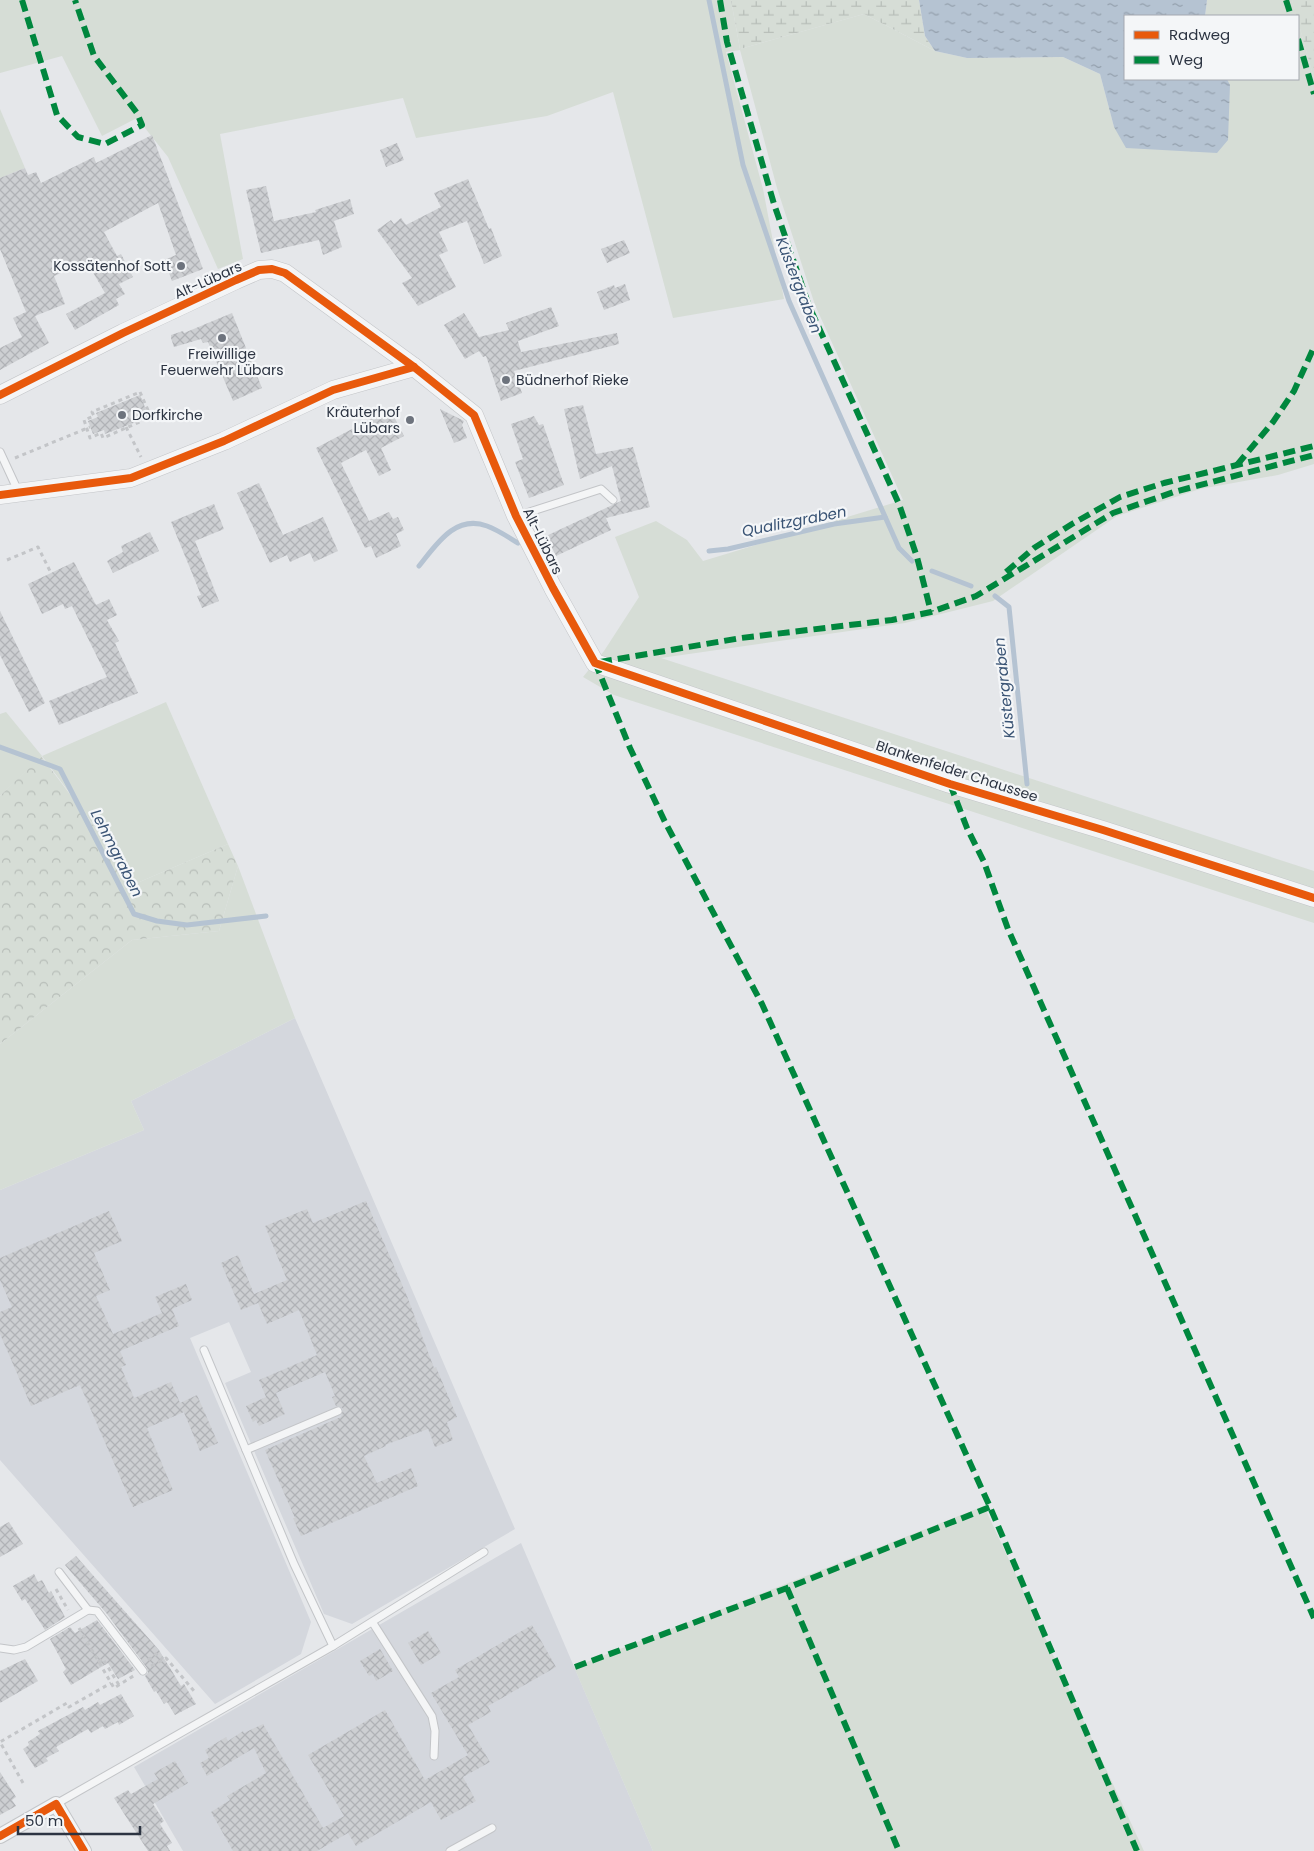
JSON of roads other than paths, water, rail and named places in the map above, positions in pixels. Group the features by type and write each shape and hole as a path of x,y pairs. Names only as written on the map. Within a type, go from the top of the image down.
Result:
{"street":[{"name":"Alt-Lübars","path":"0,395 139,325 259,270 272,269 285,273 414,367 474,415 516,516 595,663"},
{"path":"0,496 131,478 224,441 333,390 414,367"},
{"name":"Blankenfelder Chaussee","path":"595,663 950,784 1103,830 1314,898"},
{"path":"0,1836 56,1804 84,1851"}],"lane":[{"path":"0,452 19,493"},
{"path":"516,516 601,489 613,500"},
{"path":"204,1350 294,1564 333,1646"},
{"path":"246,1450 338,1411"},
{"path":"56,1804 373,1623 484,1552"},
{"path":"59,1572 88,1610"},
{"path":"0,1648 14,1650 26,1647 88,1610 97,1611 143,1671"},
{"path":"373,1623 432,1716 435,1732 434,1756"},
{"path":"450,1851 492,1828"}],"water":[{"path":"919,0 1207,0 1205,15 1124,15 1124,80 1228,80 1230,85 1228,140 1217,153 1126,148 1114,127 1100,74 1063,57 967,58 935,51 925,36"}],"waterway":[{"name":"Küstergraben","path":"709,0 743,165 789,301 899,548 912,561"},
{"name":"Qualitzgraben","path":"709,551 728,549 834,524 885,517"},
{"name":"Qualitzgraben","path":"419,566 447,534 465,524 476,523 487,526 518,543"},
{"name":"Küstergraben","path":"932,571 971,586"},
{"name":"Küstergraben","path":"995,596 1009,607 1027,784"},
{"name":"Lehmgraben","path":"0,747 60,769 134,914 157,921 187,925 266,916"}],"place":[{"name":"Kossätenhof Sott","path":"181,266"},
{"name":"Freiwillige Feuerwehr Lübars","path":"222,338"},
{"name":"Büdnerhof Rieke","path":"506,380"},
{"name":"Dorfkirche","path":"122,415"},
{"name":"Kräuterhof Lübars","path":"410,420"}]}
